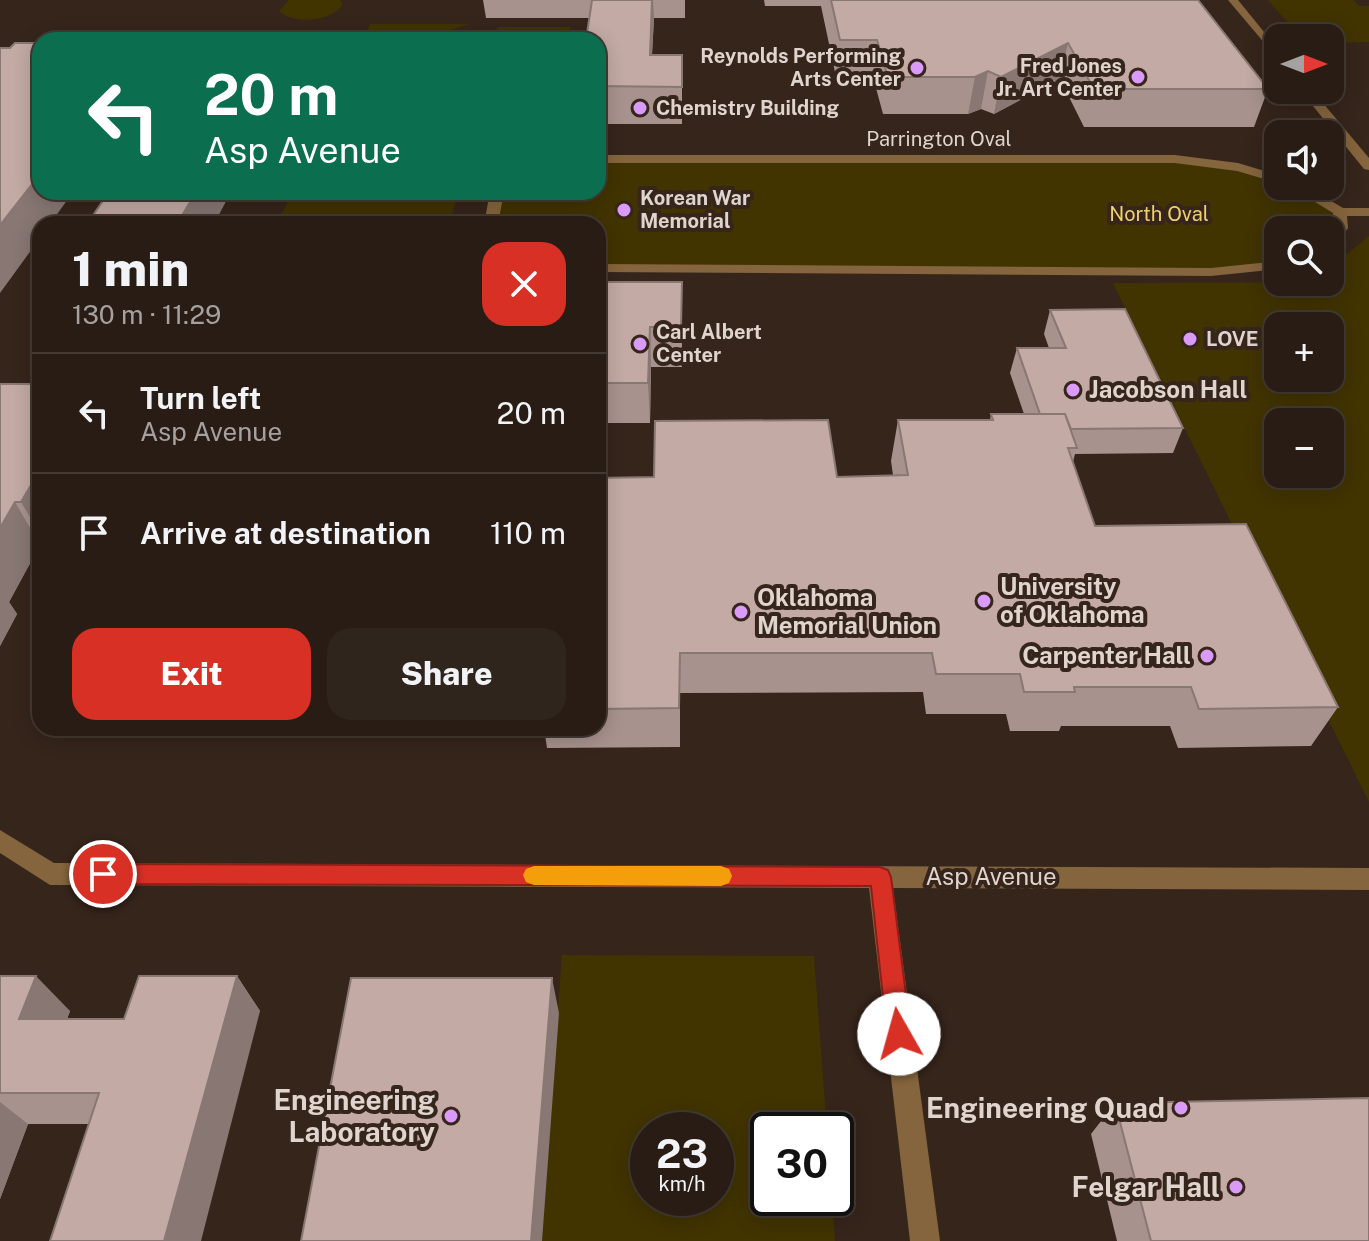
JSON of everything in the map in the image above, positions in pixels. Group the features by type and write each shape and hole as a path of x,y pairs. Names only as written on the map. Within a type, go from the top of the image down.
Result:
{"street":[{"path":"1233,0 1264,39"},
{"path":"1318,104 1369,166"},
{"name":"Parrington Oval","path":"606,159 1175,159 1238,167 1264,175"},
{"path":"1324,200 1340,212 1369,212"},
{"path":"1340,212 1340,216"},
{"path":"606,268 1211,272 1264,266"},
{"name":"Asp Avenue","path":"0,840 50,874 1369,879"},
{"path":"880,877 925,1241"}],"green space":[{"path":"289,0 340,0 343,4 331,15 303,20 279,11"},
{"path":"1268,0 1353,0 1359,6 1369,6 1369,42 1344,43 1344,24 1289,24"},
{"path":"370,24 469,24 445,32 367,32"},
{"path":"497,27 570,27 569,32 496,32"},
{"name":"North Oval","path":"606,159 1175,159 1264,176 1264,200 1321,200 1332,206 1333,216 1264,216 1264,268 1245,271 606,268 606,216 492,216 496,200 606,200"},
{"path":"289,200 456,200 452,216 281,216"},
{"path":"1369,236 1369,802 1113,283 1264,282 1264,296 1344,296 1344,257"},
{"path":"562,955 814,956 826,1112 750,1112 750,1216 833,1216 835,1241 541,1241"}],"building":[{"path":"592,0 652,0 650,55 682,55 682,87 606,86 606,32 587,32"},
{"path":"831,0 1198,0 1264,84 1264,89 1094,89 1068,43 1001,77 988,71 975,77 888,77 877,40 840,40"},
{"path":"15,43 32,43 32,184 0,225 0,48 10,48"},
{"path":"104,200 191,200 182,216 92,216"},
{"path":"606,282 682,282 681,327 650,327 648,383 606,383"},
{"path":"1125,309 1183,428 1071,429 1065,414 1040,414 1017,348 1066,348 1050,310"},
{"path":"0,384 32,384 32,483 21,502 15,502 0,528"},
{"path":"991,414 1065,414 1077,448 1068,448 1095,526 1246,524 1338,707 1199,709 1191,687 1074,687 1075,692 1024,692 1020,674 936,674 932,653 680,653 679,708 606,709 606,478 654,477 655,421 828,420 837,477 908,475 898,420 993,420"},
{"path":"0,976 36,976 19,1019 124,1019 139,976 237,976 164,1241 50,1241 99,1093 0,1093"},
{"name":"Engineering Laboratory","path":"351,978 552,978 531,1241 301,1241"},
{"name":"Felgar Hall","path":"1369,1098 1369,1241 1151,1241 1115,1103"}],"slow traffic":[{"path":"534,875 721,876"}],"place":[{"name":"Reynolds Performing Arts Center","path":"917,68"},
{"name":"Fred Jones Jr. Art Center","path":"1138,77"},
{"name":"Chemistry Building","path":"640,108"},
{"name":"Korean War Memorial","path":"624,210"},
{"name":"LOVE","path":"1190,339"},
{"name":"Carl Albert Center","path":"640,344"},
{"name":"Jacobson Hall","path":"1073,390"},
{"name":"University of Oklahoma","path":"984,601"},
{"name":"Oklahoma Memorial Union","path":"741,612"},
{"name":"Carpenter Hall","path":"1207,656"},
{"name":"Engineering Quad","path":"1181,1108"},
{"name":"Engineering Laboratory","path":"451,1116"},
{"name":"Felgar Hall","path":"1236,1187"}],"route":[{"path":"103,874 880,877 899,1034"}]}
